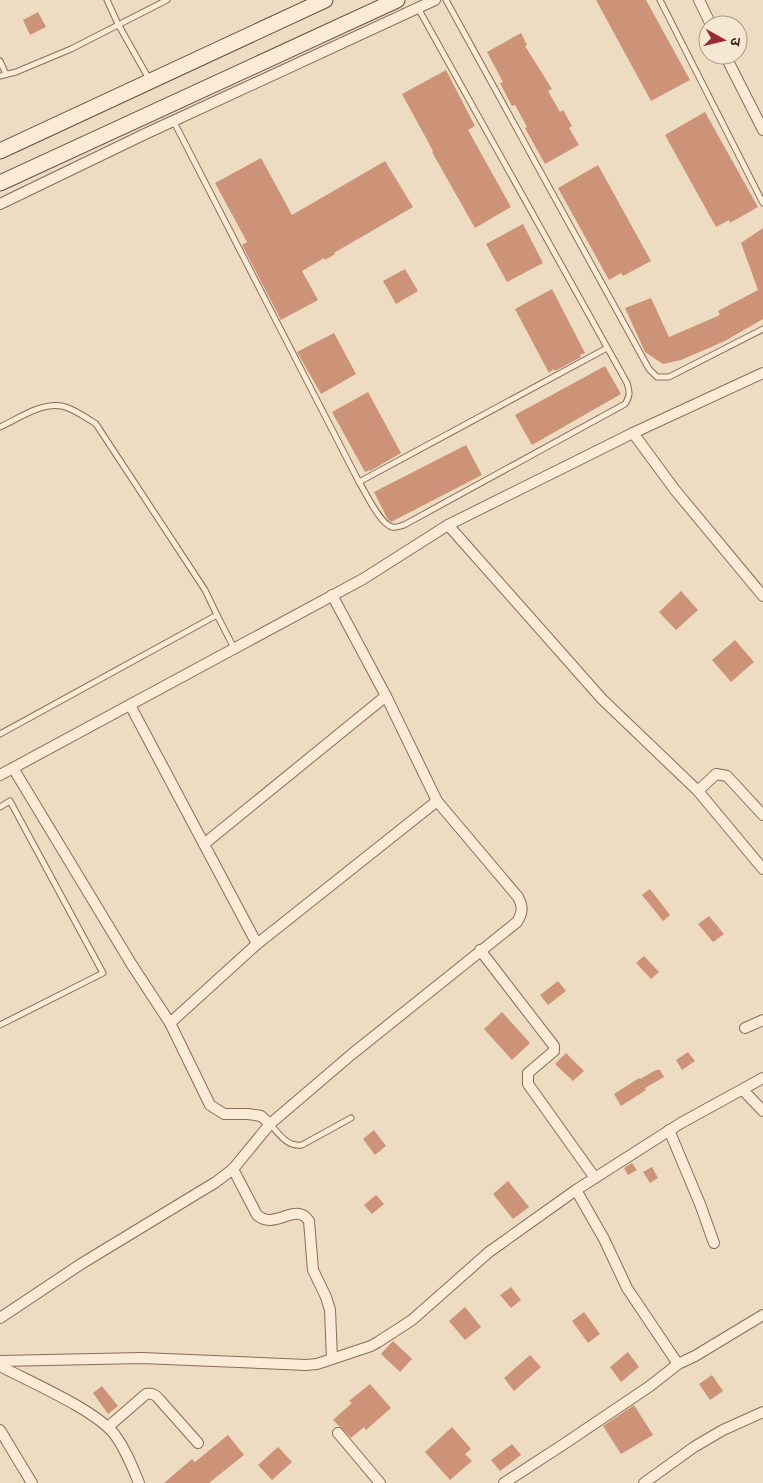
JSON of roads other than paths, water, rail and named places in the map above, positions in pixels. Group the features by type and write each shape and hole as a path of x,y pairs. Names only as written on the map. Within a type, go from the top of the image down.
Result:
{"street":[{"path":"0,151 325,0"},
{"path":"0,183 398,0"},
{"path":"0,204 435,0"},
{"path":"699,0 706,15"},
{"path":"730,65 763,130"},
{"path":"0,775 363,579 448,524 633,433 763,373"},
{"path":"633,433 675,490 763,596"},
{"path":"448,524 602,699 698,791 763,869"},
{"path":"0,1318 81,1264 233,1170 270,1124 352,1054 517,922 522,915 523,906 518,897 437,801 386,696 332,595"},
{"path":"204,844 386,696"},
{"path":"130,705 257,944"},
{"path":"13,768 132,965 170,1023 210,1105 224,1114 261,1116 270,1124"},
{"path":"698,791 716,774 727,776 763,816"},
{"path":"170,1023 257,944 437,801"},
{"path":"480,950 554,1046 554,1051 528,1073 528,1084 595,1178"},
{"path":"745,1028 763,1020"},
{"path":"0,1361 142,1358 306,1365 317,1364 372,1346 405,1325 489,1252 576,1190 669,1130 763,1078"},
{"path":"743,1090 763,1110"},
{"path":"669,1130 714,1243"},
{"path":"233,1170 257,1215 261,1218 271,1221 295,1214 302,1214 309,1220 313,1270 330,1310 332,1359"},
{"path":"576,1190 604,1238 627,1288 678,1364"},
{"path":"504,1483 642,1391 678,1364 695,1356 763,1315"},
{"path":"0,1366 72,1404 108,1427 125,1450 139,1483"},
{"path":"108,1427 146,1394 150,1393 155,1394 198,1443"},
{"path":"644,1483 694,1447 723,1430 763,1412"},
{"path":"0,1430 32,1483"},
{"path":"338,1433 380,1483"}],"lane":[{"path":"108,0 118,24 150,81"},
{"path":"0,76 16,72 71,49 167,0"},
{"path":"446,0 649,369 657,377 669,378 763,329"},
{"path":"660,0 763,202"},
{"path":"174,122 359,482 384,522 390,527 404,525 625,404 630,392 418,8"},
{"path":"0,61 6,74"},
{"path":"359,482 607,348"},
{"path":"0,427 44,407 62,406 96,424 205,590 234,649"},
{"path":"0,734 217,615"},
{"path":"0,807 10,802 103,973 0,1024"},
{"path":"270,1124 290,1145 302,1146 351,1118"}]}
